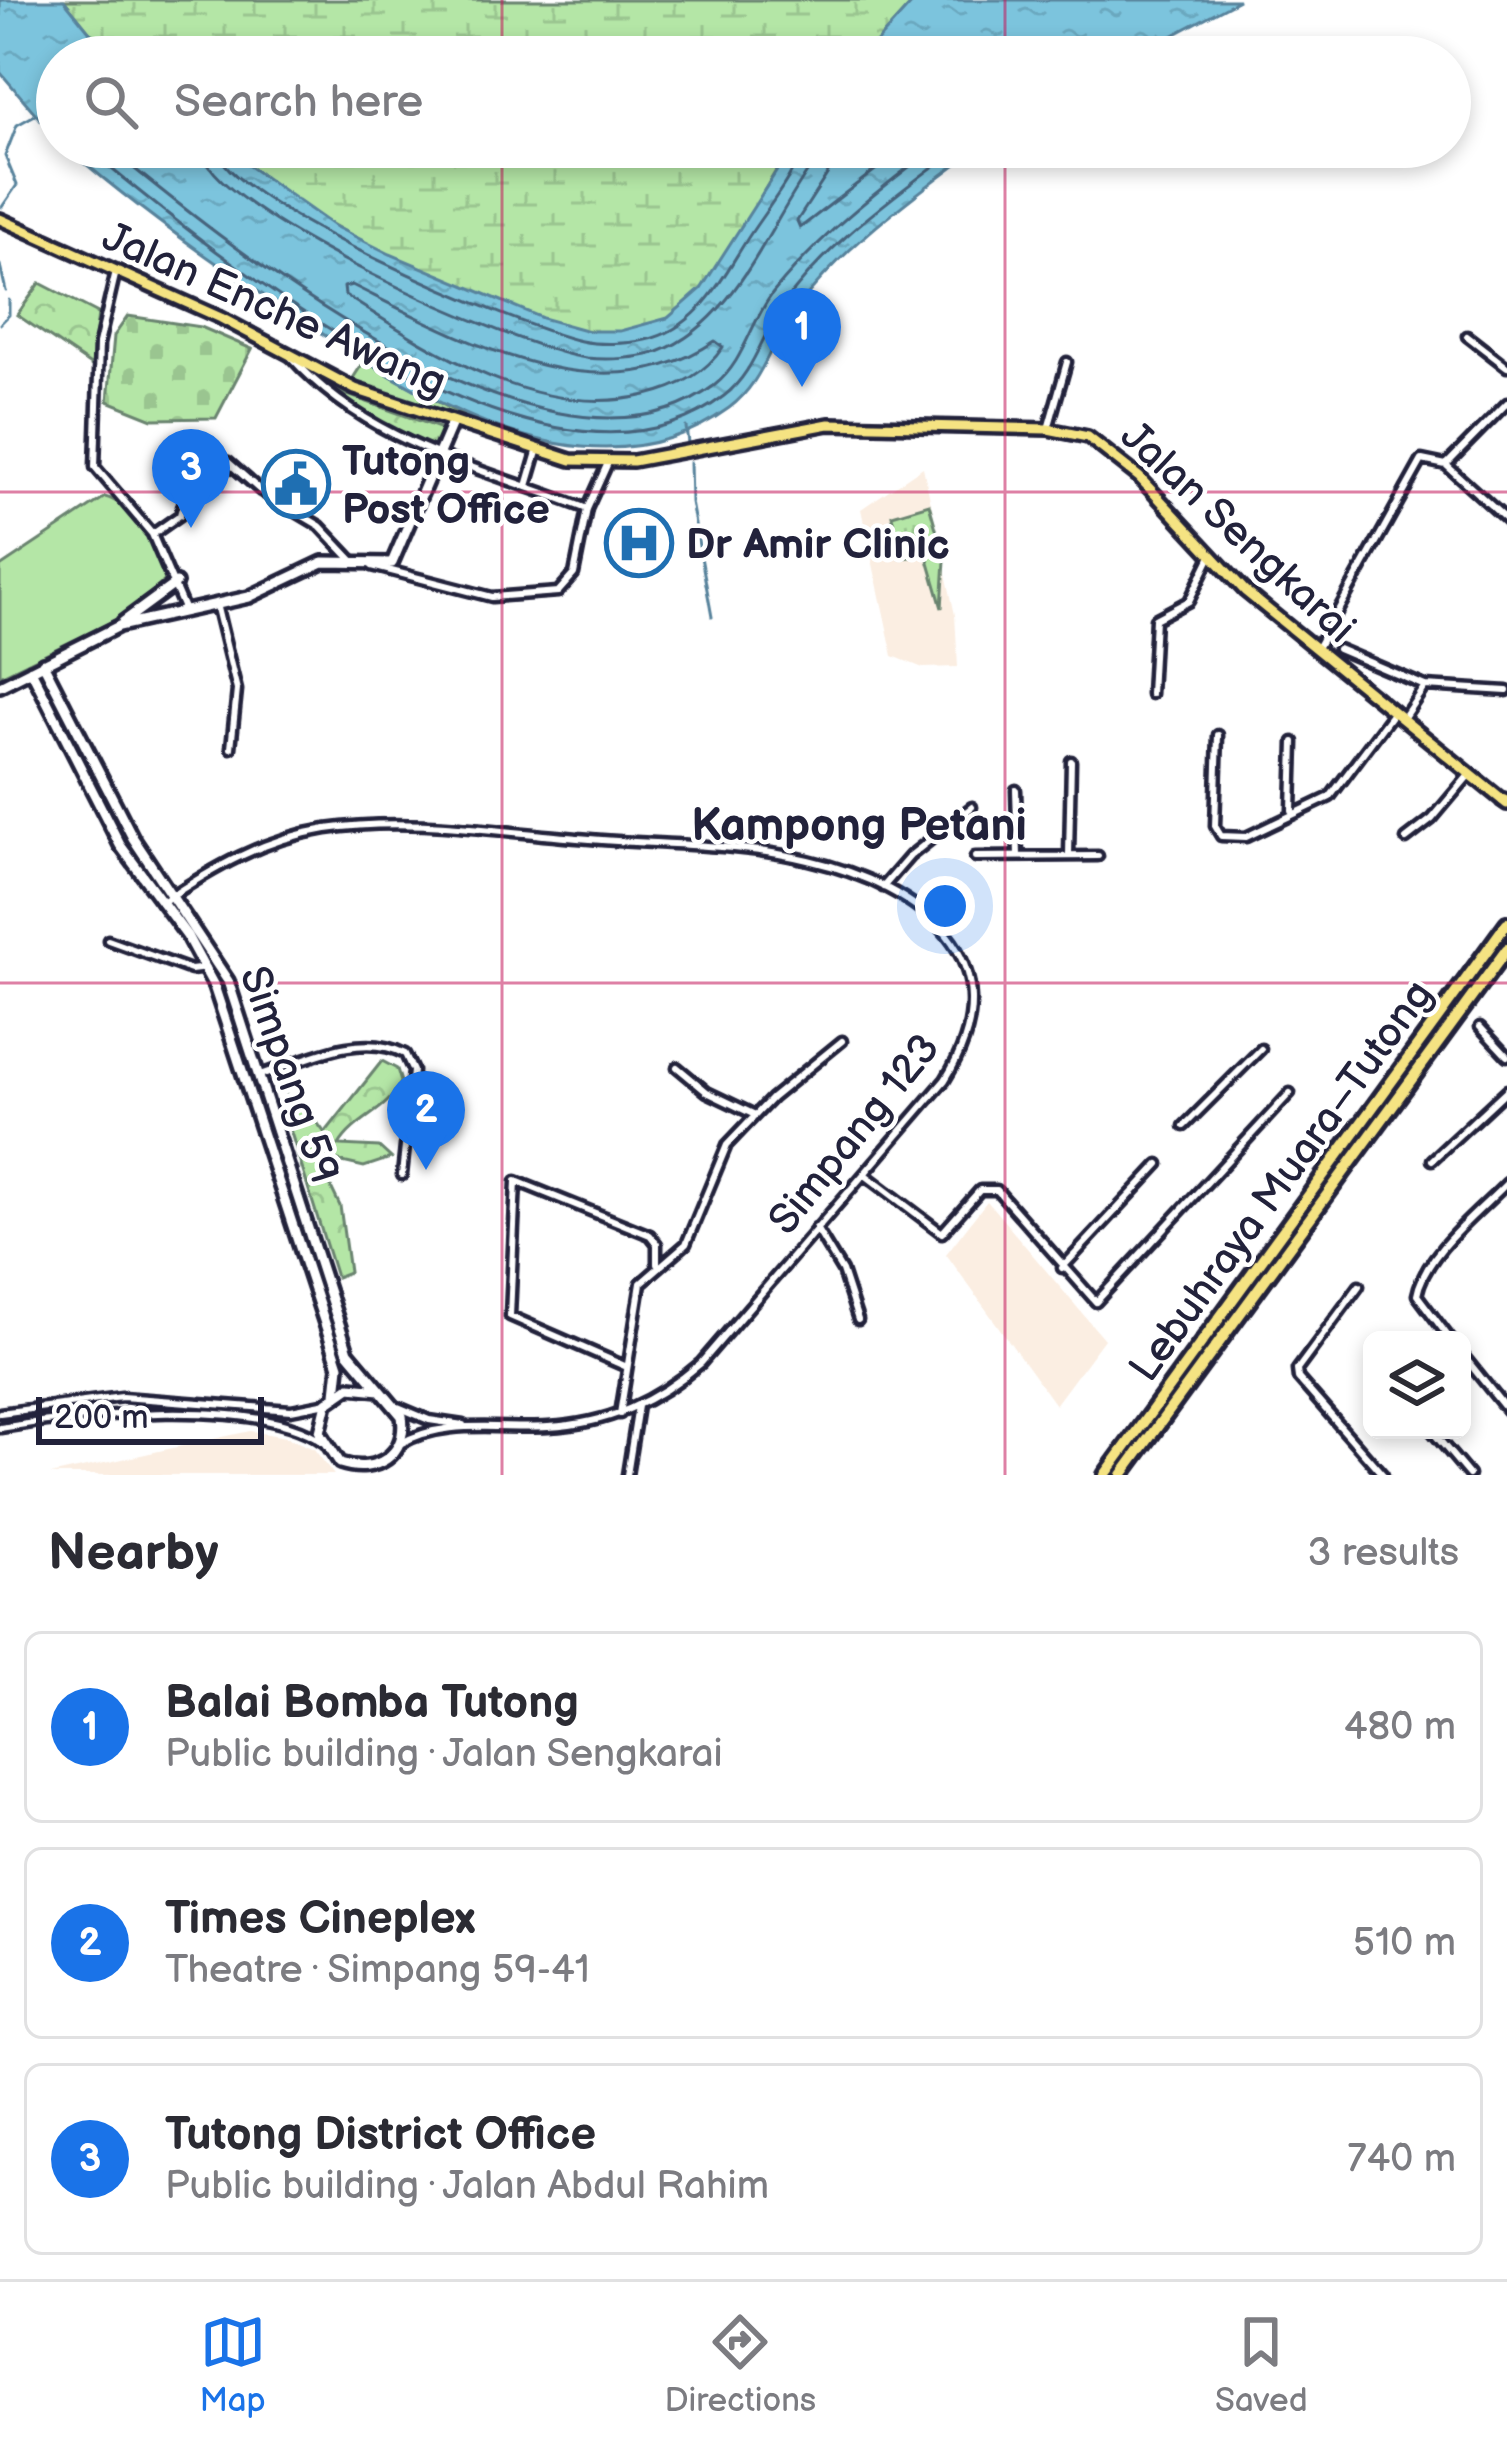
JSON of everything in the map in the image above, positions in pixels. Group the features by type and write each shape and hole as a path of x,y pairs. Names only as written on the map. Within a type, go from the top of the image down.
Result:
{"highway":[{"name":"Lebuhraya Muara–Tutong","path":"1105,1475 1507,923"},
{"name":"Lebuhraya Muara–Tutong","path":"1123,1475 1507,949"}],"main road":[{"name":"Jalan Enche Awang","path":"0,219 221,317 355,389 537,452 607,465 810,425"},
{"name":"Jalan Sengkarai","path":"810,425 1048,429 1088,437 1119,458 1245,591 1506,802"}],"street":[{"path":"116,271 99,344 95,467 152,534 185,611"},
{"path":"1467,336 1507,367"},
{"path":"291,357 390,436 587,509"},
{"path":"1048,429 1067,362"},
{"path":"1446,465 1507,403"},
{"path":"119,626 264,592 323,562 388,566 400,554 452,423"},
{"path":"527,486 537,452"},
{"path":"1316,650 1426,458 1446,465 1507,520"},
{"path":"152,534 180,515 189,482 228,461 261,491 320,526 350,552 354,565"},
{"path":"372,566 492,597 558,592 574,574 587,509 607,465"},
{"path":"1151,694 1155,619 1189,601 1212,553"},
{"path":"400,554 402,566 418,577"},
{"path":"0,686 119,626 176,583"},
{"path":"216,604 237,690 230,748"},
{"path":"1339,649 1424,686 1507,691"},
{"name":"Simpang 59","path":"44,663 133,838 228,981 348,1352 380,1390"},
{"name":"Simpang 59","path":"31,670 100,811 206,968 338,1366 332,1399"},
{"path":"1218,735 1215,826 1221,836 1246,837 1292,811 1330,797 1424,686"},
{"path":"1292,811 1294,742"},
{"path":"1069,855 1071,761"},
{"path":"1406,838 1432,819 1472,772"},
{"path":"1016,790 1018,856"},
{"path":"883,887 910,856 972,807"},
{"name":"Simpang 123","path":"161,903 227,860 270,842 326,829 385,824 807,859 883,887 938,921 959,947 971,978 971,1015 964,1048 945,1080 701,1364 620,1414 545,1428 427,1432 400,1444"},
{"path":"974,857 1098,856"},
{"name":"Simpang 59","path":"108,940 191,970 206,968"},
{"path":"1480,1027 1507,1056"},
{"path":"620,1414 638,1293 657,1264 686,1244 716,1165 753,1114 842,1042"},
{"path":"260,1075 358,1046 404,1054 413,1071 402,1175"},
{"path":"1184,1126 1261,1049"},
{"path":"677,1067 705,1090 753,1114"},
{"path":"1432,1160 1507,1090"},
{"path":"863,1174 941,1233 980,1190 997,1190 1096,1302 1290,1093"},
{"path":"1062,1268 1159,1165"},
{"path":"627,1367 510,1316 516,1181 650,1235 658,1244 657,1264"},
{"path":"1444,1331 1417,1295 1419,1286 1443,1250 1507,1183"},
{"path":"816,1228 842,1271 858,1320"},
{"path":"1359,1286 1298,1370 1298,1378 1383,1475"},
{"path":"1471,1365 1507,1410"},
{"path":"0,1413 154,1397 291,1410 365,1386 380,1390 398,1407 403,1426 400,1444 376,1470 342,1469 323,1442 320,1422 332,1399"},
{"path":"91,1400 93,1415"},
{"path":"627,1475 638,1406"},
{"name":"Simpang 123","path":"398,1407 429,1420 484,1427"},
{"path":"0,1428 154,1412 275,1423 323,1442"},
{"path":"1439,1439 1469,1475"}],"shaded area":[{"path":"923,467 955,615 958,667 923,668 893,656 861,509"},
{"path":"987,1201 1104,1339 1055,1405 946,1254"},
{"path":"250,1431 286,1437 314,1449 334,1475 50,1475"}],"green space":[{"path":"64,0 915,0 882,36 93,36"},
{"path":"250,168 778,168 716,272 685,307 664,321 614,332 563,326 497,303 359,239"},
{"path":"40,283 98,313 92,366 17,315"},
{"path":"128,316 201,327 252,349 216,418 153,419 108,401 114,336"},
{"path":"364,361 460,414 546,438 541,450 350,383"},
{"path":"334,390 448,431 437,456 392,435"},
{"path":"105,497 136,519 167,579 123,616 0,676 0,567"},
{"path":"929,504 945,560 942,608 927,556 900,558 892,515"},
{"path":"382,1061 397,1069 401,1082 388,1101 339,1145 379,1147 391,1158 364,1167 316,1156 340,1206 349,1272 336,1277 283,1107 287,1096 309,1112 325,1133"}],"water":[{"path":"0,0 64,0 93,36 36,36 36,114 0,72"},
{"path":"915,0 1239,0 1171,36 882,36"},
{"path":"91,168 252,168 334,226 390,254 542,318 589,331 620,331 668,318 701,289 779,168 952,168 881,222 815,286 786,322 741,398 676,436 621,448 564,445 508,431 452,408 301,320"}],"waterway":[{"path":"2,207 17,185 5,156 17,125 35,115"},
{"path":"0,265 6,291"},
{"path":"0,324 9,315 9,300"},
{"path":"686,427 688,443"},
{"path":"690,462 691,502 712,617"}],"place":[{"name":"Balai Bomba Tutong","path":"802,387"},
{"name":"Tutong Post Office","path":"296,484"},
{"name":"Tutong District Office","path":"191,528"},
{"name":"Dr Amir Clinic","path":"639,543"},
{"name":"Times Cineplex","path":"426,1170"}],"district":[{"name":"Kampong Petani","path":"859,824"}]}
